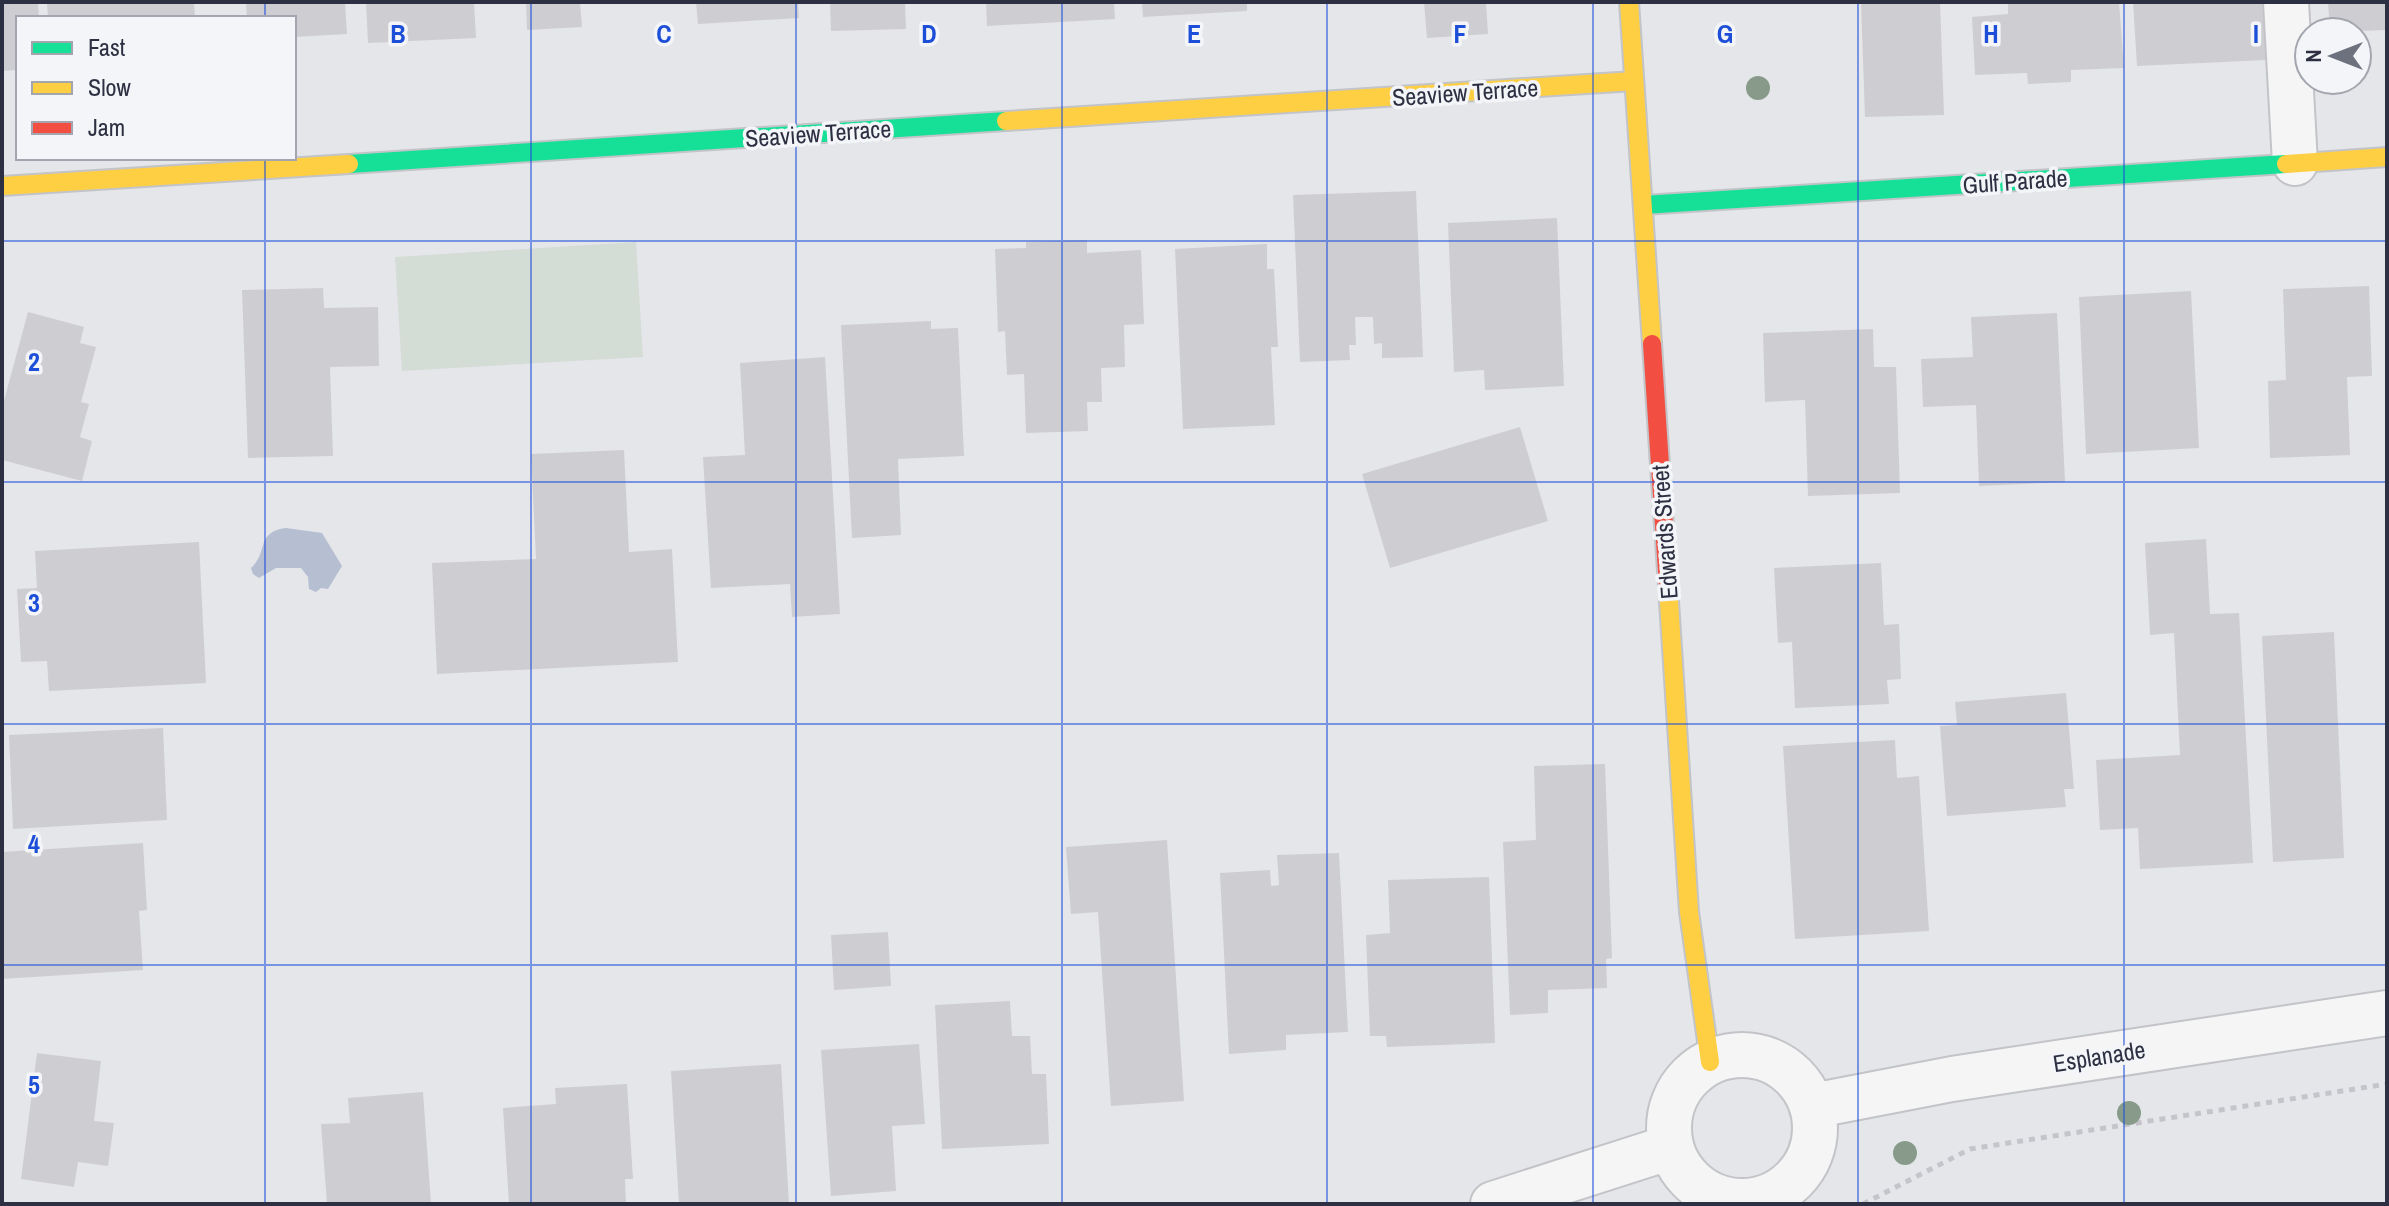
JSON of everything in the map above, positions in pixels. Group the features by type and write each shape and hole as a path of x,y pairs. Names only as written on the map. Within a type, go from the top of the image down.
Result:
{"street":[{"name":"Edwards Street","path":"1629,2 1689,912 1710,1062"},
{"path":"2286,2 2295,163"},
{"name":"Seaview Terrace","path":"2,186 1634,81"},
{"name":"Gulf Parade","path":"1643,205 2387,157"},
{"name":"Esplanade","path":"1812,1106 1952,1079 2387,1013"},
{"path":"1734,1054 1759,1056 1782,1066 1800,1084 1812,1106 1815,1128 1811,1152 1800,1172 1783,1187 1763,1198 1740,1201 1718,1197 1697,1186 1681,1169 1671,1147 1669,1123 1675,1098 1689,1077 1710,1062 1734,1054"},
{"path":"1493,1204 1671,1147"}],"path":[{"path":"1863,1204 1970,1149 2387,1084"}],"shaded area":[{"path":"636,242 643,357 402,371 395,257"}],"water":[{"path":"286,528 322,533 342,566 328,589 321,588 316,592 309,589 308,577 301,568 276,568 259,578 253,574 251,568 260,556 266,538 276,530"}],"building":[{"path":"2,2 38,2 39,16 16,16 16,70 2,71"},
{"path":"194,2 195,16 48,16 47,4"},
{"path":"246,2 345,2 347,34 296,37 296,16 247,16"},
{"path":"366,2 474,2 476,38 368,43"},
{"path":"526,2 580,2 582,27 527,30"},
{"path":"696,2 798,2 799,18 698,24"},
{"path":"830,2 905,2 906,29 831,31"},
{"path":"986,2 1114,2 1115,19 987,26"},
{"path":"1142,2 1247,2 1247,11 1143,17"},
{"path":"1424,2 1486,2 1488,34 1427,38"},
{"path":"1861,2 1940,2 1944,115 1865,117"},
{"path":"2008,2 2119,2 2124,68 2071,70 2071,82 2028,84 2027,73 1975,75 1972,17 2008,14"},
{"path":"2133,2 2263,2 2266,60 2137,66"},
{"path":"2328,2 2387,2 2387,30 2373,30 2373,16 2329,16"},
{"path":"1416,191 1423,357 1382,358 1382,343 1374,344 1373,317 1355,317 1356,345 1349,345 1350,360 1300,362 1293,195"},
{"path":"1557,218 1564,386 1485,390 1484,370 1454,372 1448,223"},
{"path":"1087,240 1087,253 1141,250 1144,324 1124,325 1125,367 1101,368 1102,402 1087,402 1088,431 1026,433 1024,374 1007,375 1005,331 998,332 995,249 1026,248 1026,242"},
{"path":"1267,244 1267,269 1274,269 1278,347 1271,347 1275,425 1183,429 1175,249"},
{"path":"2369,286 2372,376 2347,377 2350,455 2270,458 2268,381 2286,380 2283,289"},
{"path":"323,288 324,308 378,307 379,366 330,367 333,456 248,458 242,290"},
{"path":"2191,291 2199,448 2086,454 2079,297"},
{"path":"28,312 84,327 80,343 96,347 81,402 89,404 80,437 92,441 82,481 2,460 2,408"},
{"path":"2057,313 2065,482 1979,486 1976,405 1923,407 1921,359 1973,357 1971,317"},
{"path":"931,321 931,329 958,328 964,456 898,459 901,535 852,538 841,325"},
{"path":"1873,329 1874,367 1896,367 1900,493 1808,496 1805,400 1765,402 1763,333"},
{"path":"825,357 840,614 792,617 790,584 711,588 703,457 745,455 740,363"},
{"path":"1520,427 1548,521 1390,568 1362,474"},
{"path":"624,450 629,552 672,549 678,662 437,674 432,563 536,559 531,454"},
{"path":"2206,539 2210,614 2239,613 2253,863 2140,869 2138,828 2100,830 2096,760 2180,755 2174,633 2150,635 2145,543"},
{"path":"199,542 206,683 49,691 47,661 21,662 17,589 37,588 35,551"},
{"path":"1881,563 1884,625 1899,624 1901,679 1887,680 1889,704 1795,708 1792,642 1778,643 1774,568"},
{"path":"2334,632 2344,858 2273,862 2262,636"},
{"path":"2066,693 2074,789 2064,789 2066,807 1947,816 1940,726 1957,725 1955,702"},
{"path":"163,728 167,820 13,829 9,735"},
{"path":"1895,740 1897,778 1919,776 1929,931 1795,939 1783,746"},
{"path":"1605,764 1612,958 1606,959 1607,988 1548,990 1548,1013 1510,1015 1503,842 1536,840 1534,766"},
{"path":"1167,840 1184,1101 1111,1106 1098,912 1071,914 1066,847"},
{"path":"143,843 147,910 139,911 143,970 2,979 2,852"},
{"path":"1339,853 1348,1032 1286,1035 1286,1050 1229,1054 1220,873 1270,870 1271,886 1279,885 1277,855"},
{"path":"1489,877 1495,1043 1387,1047 1386,1036 1370,1036 1366,935 1390,933 1388,880"},
{"path":"888,932 891,986 834,990 831,935"},
{"path":"1010,1001 1012,1036 1030,1036 1032,1074 1046,1074 1049,1144 942,1149 935,1005"},
{"path":"919,1044 925,1124 892,1126 896,1191 831,1196 821,1050"},
{"path":"37,1053 101,1061 94,1121 114,1123 108,1166 78,1162 74,1187 21,1179"},
{"path":"781,1064 789,1204 679,1204 671,1071"},
{"path":"627,1084 633,1179 625,1179 626,1204 509,1204 503,1108 556,1104 555,1088"},
{"path":"423,1092 431,1204 327,1204 321,1124 350,1123 348,1098"}],"traffic: fast":[{"path":"349,164 1006,121"},
{"path":"1643,205 2286,164"}],"traffic: slow":[{"path":"1629,2 1652,344"},
{"path":"1006,121 1634,81"},
{"path":"2286,164 2387,157"},
{"path":"2,186 349,164"},
{"path":"1668,586 1689,912 1710,1062"}],"traffic: jam":[{"path":"1652,344 1668,586"}]}
